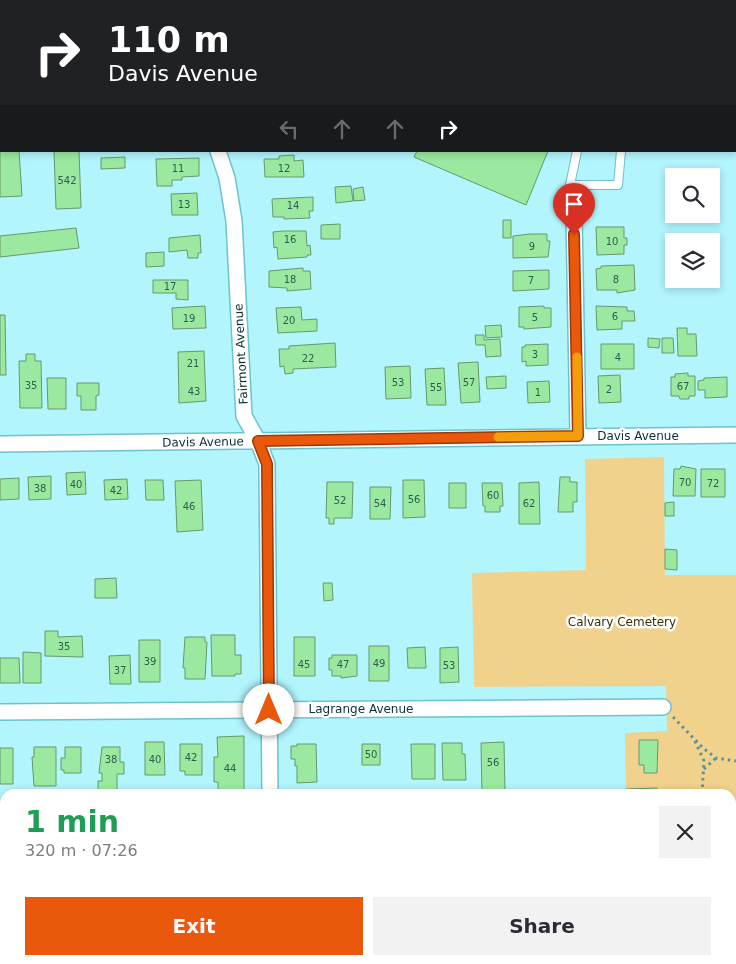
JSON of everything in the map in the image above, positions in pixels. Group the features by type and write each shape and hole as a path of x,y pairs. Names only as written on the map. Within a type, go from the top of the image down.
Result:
{"street":[{"name":"Fairmont Avenue","path":"218,152 227,178 234,222 244,416 258,441 267,464 270,789"},
{"path":"574,216 578,436"},
{"name":"Davis Avenue","path":"0,444 736,435"},
{"name":"Lagrange Avenue","path":"0,712 663,706"}],"lane":[{"path":"577,152 570,185 618,185 621,152"}],"path":[{"path":"663,706 716,758 736,761"},
{"path":"694,738 702,754 704,769 702,789"},
{"path":"704,769 716,758"}],"green space":[{"name":"Calvary Cemetery","path":"664,457 665,575 736,575 736,789 626,789 625,733 667,731 666,686 474,687 472,573 586,570 585,459"}],"building":[{"path":"0,152 19,152 22,196 0,197"},
{"path":"54,152 79,152 81,208 56,209"},
{"path":"416,152 548,152 526,205 414,157"},
{"path":"294,155 294,161 303,160 304,177 265,177 264,159 279,159 279,156"},
{"path":"125,157 125,168 101,169 101,158"},
{"path":"199,158 199,176 182,177 182,180 172,180 172,186 157,186 156,159"},
{"path":"351,186 353,201 336,203 335,187"},
{"path":"363,187 365,200 354,201 353,189"},
{"path":"197,193 198,215 172,215 171,194"},
{"path":"313,197 313,211 309,211 310,218 284,219 284,217 273,217 272,199"},
{"path":"503,220 511,220 511,238 503,238"},
{"path":"340,224 340,239 321,239 321,225"},
{"path":"596,227 624,227 624,238 627,238 627,245 624,245 624,254 597,255"},
{"path":"76,228 79,248 0,257 0,236"},
{"path":"306,231 307,246 310,245 311,255 307,255 307,257 278,259 277,247 274,248 273,232"},
{"path":"547,234 547,241 550,241 548,257 513,258 513,236"},
{"path":"200,235 201,253 198,253 198,258 188,258 187,250 169,252 169,238"},
{"path":"164,252 164,266 146,267 146,253"},
{"path":"634,265 635,290 617,293 617,290 597,290 596,269 601,268 601,266"},
{"path":"303,268 303,271 310,271 311,289 287,291 287,288 269,287 269,271"},
{"path":"549,270 549,289 513,291 513,271"},
{"path":"153,280 188,280 188,300 176,299 176,293 153,293"},
{"path":"205,306 206,328 173,329 172,308"},
{"path":"544,306 544,308 551,308 551,327 524,329 524,327 519,327 519,307"},
{"path":"596,306 627,307 627,311 634,311 635,321 622,321 622,329 597,330"},
{"path":"301,307 302,320 317,319 317,331 278,333 276,308"},
{"path":"0,315 5,315 6,375 0,375"},
{"path":"501,325 502,337 486,338 485,326"},
{"path":"677,328 687,328 687,334 696,334 697,356 678,356"},
{"path":"475,335 484,335 484,340 500,339 501,356 486,357 485,345 476,345"},
{"path":"648,338 660,339 659,348 648,347"},
{"path":"662,338 673,338 674,353 662,353"},
{"path":"335,343 336,367 293,369 293,373 285,374 284,366 280,367 279,349 289,349 289,346"},
{"path":"548,344 548,365 526,366 526,361 522,362 522,347 525,347 525,345"},
{"path":"601,344 634,344 634,369 601,369"},
{"path":"204,351 206,401 179,403 178,352"},
{"path":"26,354 35,354 35,361 41,361 42,408 20,408 19,361 26,361"},
{"path":"478,362 480,402 461,403 458,363"},
{"path":"410,366 411,398 386,399 385,367"},
{"path":"444,368 446,405 427,405 425,369"},
{"path":"688,373 688,376 695,376 695,396 689,396 689,399 680,399 679,396 671,396 671,377 675,377 675,374"},
{"path":"620,375 621,402 599,403 598,376"},
{"path":"506,376 506,388 487,389 486,377"},
{"path":"727,377 727,397 705,398 705,390 698,390 698,381 704,380 704,378"},
{"path":"47,378 66,378 66,409 48,409"},
{"path":"549,381 550,402 528,403 527,382"},
{"path":"77,383 99,383 99,395 96,396 96,410 81,410 81,396 77,396"},
{"path":"681,466 696,469 695,496 673,496 674,469 680,469"},
{"path":"701,469 725,469 725,497 701,497"},
{"path":"85,472 86,494 67,495 66,473"},
{"path":"51,476 51,499 29,500 28,477"},
{"path":"560,477 570,477 570,482 577,482 577,502 573,502 573,512 558,512"},
{"path":"19,478 19,499 0,500 0,479"},
{"path":"127,479 128,499 105,500 104,480"},
{"path":"145,480 163,480 164,500 146,500"},
{"path":"201,480 203,530 177,532 175,481"},
{"path":"403,480 424,480 425,517 403,518"},
{"path":"327,482 353,482 352,518 334,518 334,524 329,524 329,518 326,518"},
{"path":"539,482 540,524 519,524 519,483"},
{"path":"449,483 466,483 466,508 449,508"},
{"path":"482,483 502,483 503,506 500,506 500,512 485,512"},
{"path":"370,487 391,487 390,519 370,519"},
{"path":"674,502 674,516 665,516 665,503"},
{"path":"665,549 677,550 677,570 665,569"},
{"path":"116,578 117,598 95,598 95,579"},
{"path":"323,583 332,583 333,600 324,601"},
{"path":"45,631 58,631 58,637 82,636 83,657 45,656"},
{"path":"211,635 235,635 235,655 241,655 241,674 235,674 235,676 212,676"},
{"path":"185,637 205,637 205,642 207,642 205,679 185,679 185,668 183,668"},
{"path":"294,637 315,637 315,676 294,676"},
{"path":"139,640 160,640 160,682 139,682"},
{"path":"369,646 389,646 389,681 369,681"},
{"path":"425,647 426,668 408,668 407,648"},
{"path":"458,647 459,682 440,683 440,648"},
{"path":"23,652 41,653 41,683 23,683"},
{"path":"130,655 131,684 110,684 109,656"},
{"path":"332,655 357,655 357,676 341,678 341,676 332,676 332,670 329,670 329,658 332,658"},
{"path":"0,658 19,658 20,683 0,683"},
{"path":"244,736 244,789 218,789 218,782 214,782 214,757 218,757 217,737"},
{"path":"639,740 658,740 657,773 644,773 644,765 639,765"},
{"path":"145,742 164,742 165,775 145,775"},
{"path":"504,742 505,789 482,789 481,743"},
{"path":"442,743 462,743 462,754 465,754 466,780 443,780"},
{"path":"180,744 202,744 202,775 185,775 185,771 180,771"},
{"path":"297,744 316,744 317,782 297,783 297,766 295,766 295,759 291,759 291,746 297,746"},
{"path":"362,744 380,744 380,765 362,765"},
{"path":"411,744 435,744 435,779 412,779"},
{"path":"34,747 56,747 56,786 34,786 32,757 34,757"},
{"path":"65,747 81,747 81,773 64,773 64,770 61,770 61,758 65,758"},
{"path":"102,747 120,747 120,762 124,762 124,774 117,774 117,789 98,789 98,781 102,781 102,773 99,773"},
{"path":"0,748 13,748 13,784 0,784"}],"slow traffic":[{"path":"498,437 578,436 577,357"}],"route":[{"path":"269,710 267,464 258,441 578,436 574,234"}]}
